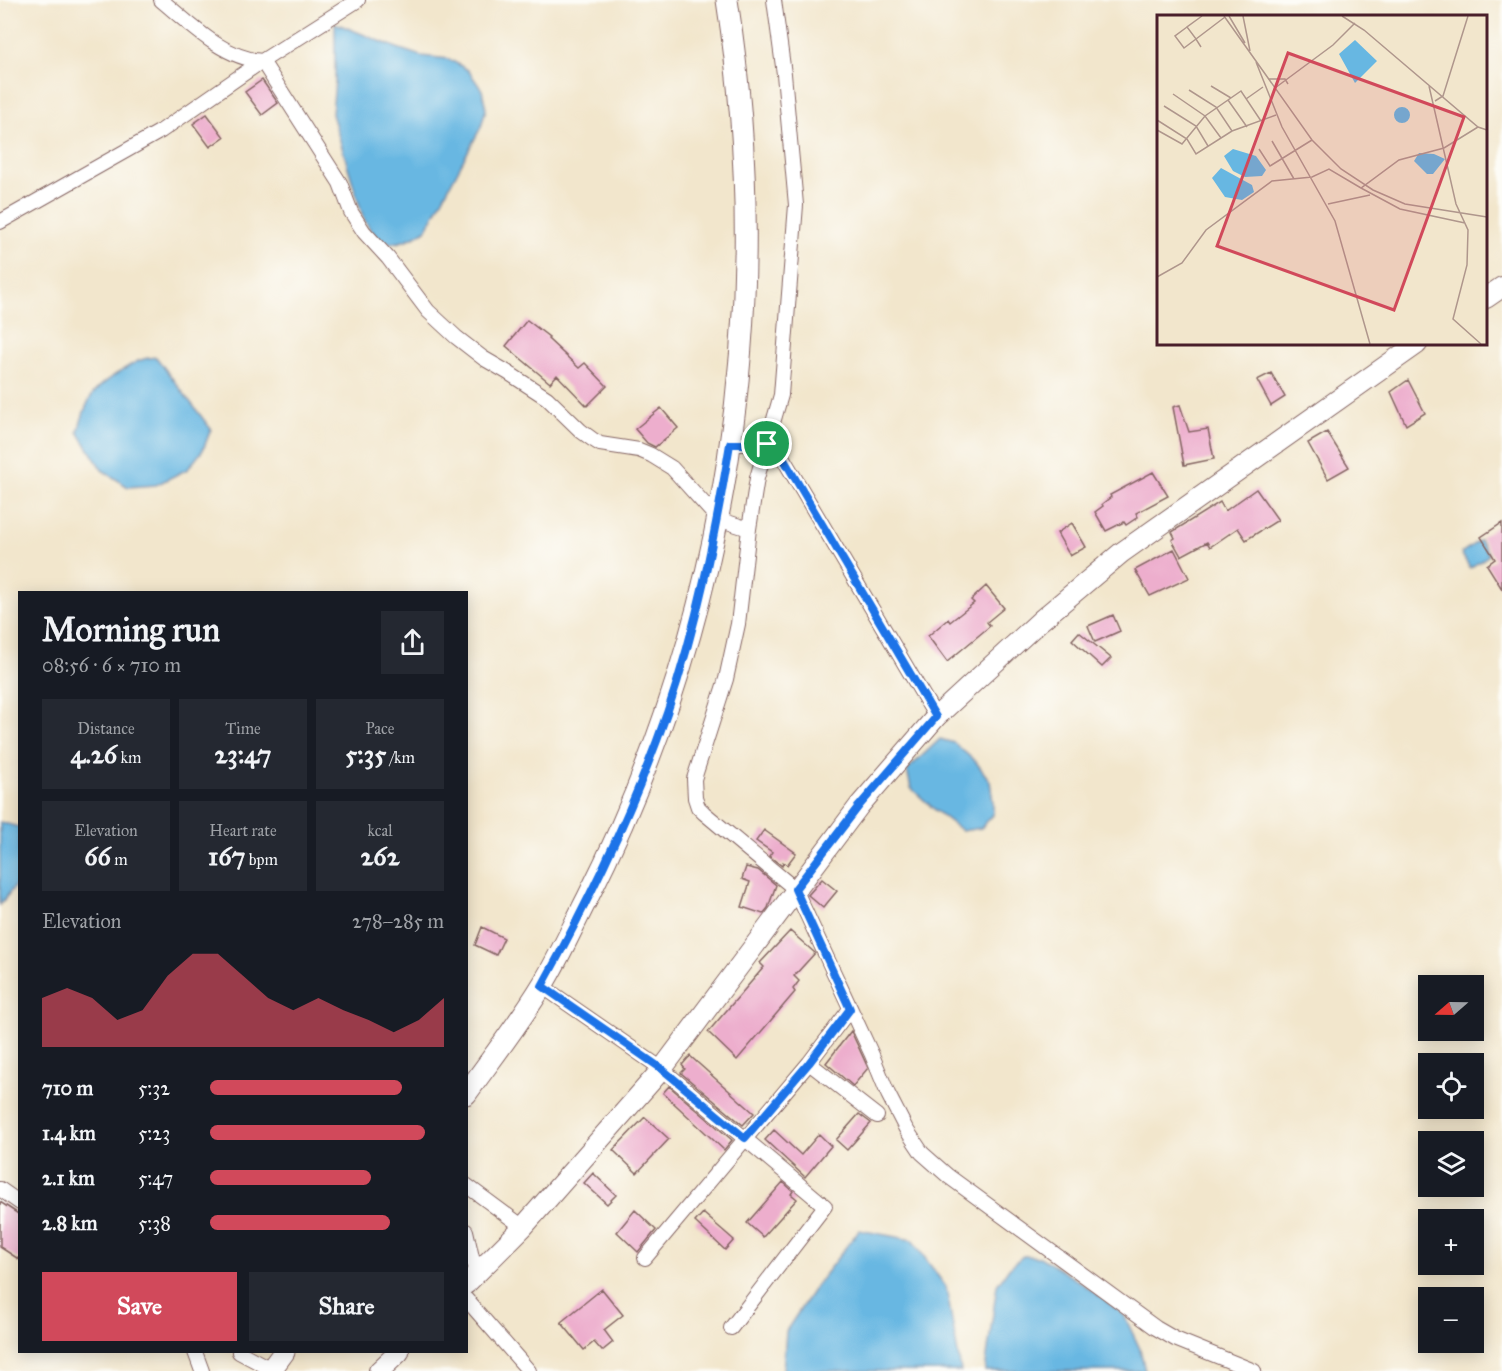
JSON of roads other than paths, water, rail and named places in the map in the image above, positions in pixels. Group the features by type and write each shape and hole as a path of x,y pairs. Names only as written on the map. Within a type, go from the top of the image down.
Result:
{"main road":[{"path":"468,1091 542,986 622,826 666,714 697,610 718,519 730,444 739,380 746,275 743,137 727,0"},
{"path":"271,1370 283,1353"}],"street":[{"path":"161,0 235,55 249,60 262,61"},
{"path":"0,222 161,131 262,61 358,0"},
{"path":"774,0 796,205 781,395 757,478 745,571 726,679 696,767 693,790 698,807 795,889 888,1094 922,1154 948,1176 1156,1328 1175,1340 1254,1371"},
{"path":"262,61 340,183 351,212 364,232 400,273 428,311 483,358 547,398 592,439 615,447 639,450 672,468 718,519 749,529"},
{"path":"1487,297 1502,287"},
{"path":"471,1280 523,1227 662,1069 859,806 936,717 1040,621 1121,553 1417,345"},
{"path":"730,444 767,444 780,453 936,717"},
{"path":"542,986 662,1069 825,1206 731,1328"},
{"path":"645,1258 809,1063 850,1009"},
{"path":"809,1063 877,1116"},
{"path":"468,1186 523,1227"},
{"path":"0,1189 18,1202"},
{"path":"468,1251 471,1280"},
{"path":"468,1301 529,1371"},
{"path":"195,1353 202,1371"},
{"path":"241,1353 271,1370"},
{"path":"379,1371 398,1353"}],"water":[{"path":"335,23 421,56 449,59 468,70 482,90 486,109 481,127 426,230 406,240 390,243 382,240 369,228 363,217 332,114 335,81"},
{"path":"156,357 211,429 203,450 188,469 156,485 128,487 102,470 78,432 88,403 103,384 134,363"},
{"path":"1480,540 1489,555 1470,568 1461,553"},
{"path":"940,739 954,743 976,762 990,781 993,815 981,828 962,831 911,788 907,770"},
{"path":"0,822 18,827 18,882 0,905"},
{"path":"859,1230 912,1240 946,1287 961,1371 783,1371 786,1331 815,1287"},
{"path":"1023,1256 1040,1257 1080,1282 1124,1315 1140,1349 1145,1371 985,1371 997,1285 1009,1268"}]}
